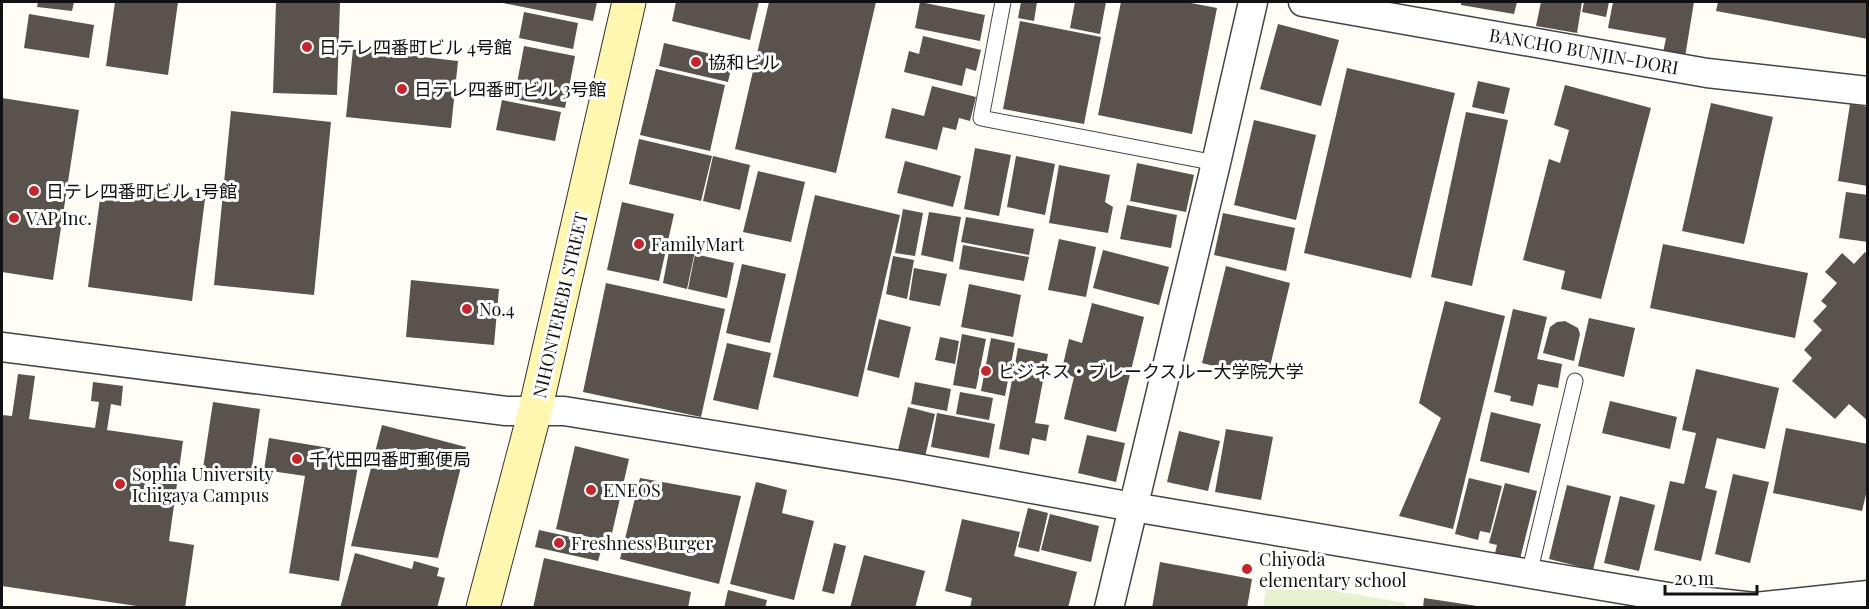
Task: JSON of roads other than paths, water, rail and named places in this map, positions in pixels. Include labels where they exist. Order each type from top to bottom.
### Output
[{"type":"street","name":"NIHONTEREBI STREET","points":[[483,608],[536,411],[629,2]]},
{"type":"street","points":[[1109,608],[1253,2]]},
{"type":"street","name":"BANCHO BUNJIN-DORI","points":[[1303,2],[1707,73],[1868,91]]},
{"type":"street","points":[[2,347],[506,411],[564,411],[905,466],[1133,507],[1680,599],[1755,607],[1867,592]]},
{"type":"lane","points":[[1003,2],[981,118],[1216,163]]},
{"type":"lane","points":[[1530,574],[1575,381]]},
{"type":"place","name":"日テレ四番町ビル 4号館","points":[[307,47]]},
{"type":"place","name":"協和ビル","points":[[696,62]]},
{"type":"place","name":"日テレ四番町ビル 3号館","points":[[402,89]]},
{"type":"place","name":"日テレ四番町ビル 1号館","points":[[34,191]]},
{"type":"place","name":"VAP Inc.","points":[[14,218]]},
{"type":"place","name":"FamilyMart","points":[[639,244]]},
{"type":"place","name":"No.4","points":[[467,309]]},
{"type":"place","name":"ビジネス・ブレークスルー大学院大学","points":[[986,371]]},
{"type":"place","name":"千代田四番町郵便局","points":[[297,459]]},
{"type":"place","name":"Sophia University Ichigaya Campus","points":[[120,484]]},
{"type":"place","name":"ENEOS","points":[[591,490]]},
{"type":"place","name":"Freshness Burger","points":[[559,543]]},
{"type":"place","name":"Chiyoda elementary school","points":[[1247,569]]}]
